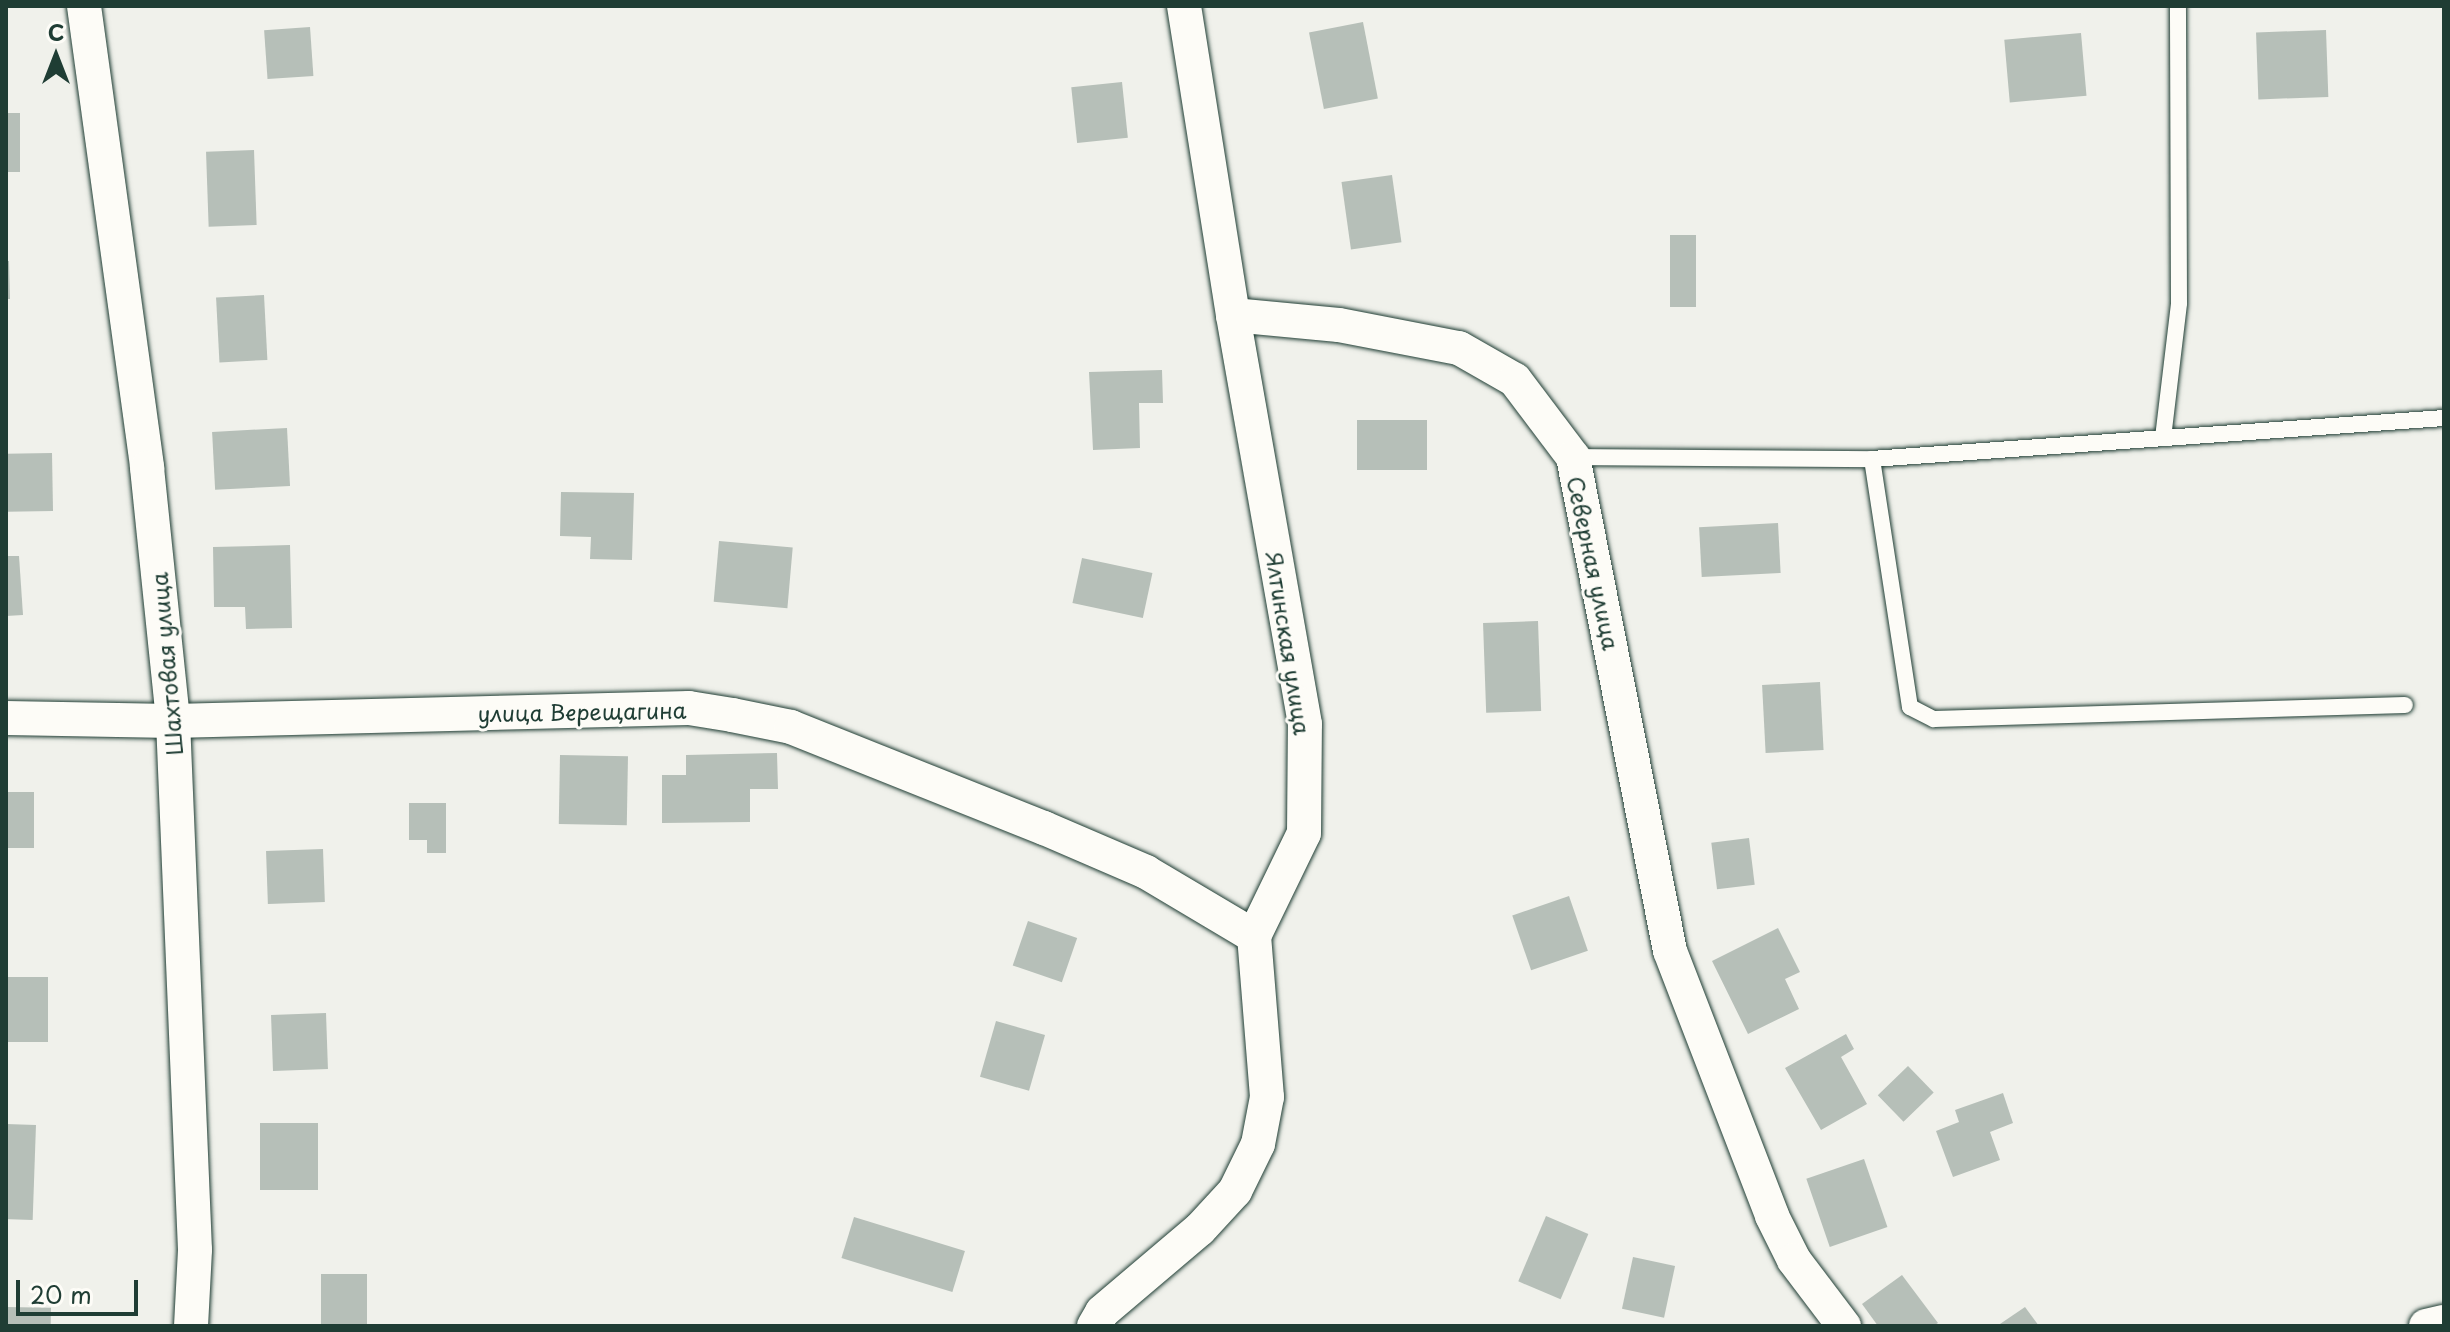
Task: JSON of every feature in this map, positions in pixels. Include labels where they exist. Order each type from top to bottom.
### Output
[{"type":"street","name":"Шахтовая улица","points":[[84,6],[147,468],[173,721],[195,1250],[191,1326]]},
{"type":"street","points":[[1184,6],[1233,315]]},
{"type":"street","name":"Северная улица","points":[[1233,315],[1339,325],[1459,348],[1515,380],[1573,457],[1670,951],[1772,1216],[1794,1260],[1844,1326]]},
{"type":"street","name":"Ялтинская улица","points":[[1233,315],[1305,724],[1304,833],[1254,936]]},
{"type":"street","name":"улица Верещагина","points":[[6,718],[173,721],[689,708],[732,715],[791,727],[1044,828],[1146,872],[1254,936]]},
{"type":"street","points":[[1094,1326],[1102,1312],[1200,1229],[1235,1191],[1258,1144],[1267,1097],[1254,936]]},
{"type":"street","points":[[2426,1326],[2444,1322]]},
{"type":"lane","points":[[2163,438],[2179,303],[2178,6]]},
{"type":"lane","points":[[1573,457],[1872,459],[2444,418]]},
{"type":"lane","points":[[1872,459],[1910,707],[1934,719],[2405,705]]},
{"type":"building","points":[[1363,22],[1378,99],[1324,109],[1309,32]]},
{"type":"building","points":[[310,27],[313,76],[268,79],[264,30]]},
{"type":"building","points":[[2326,30],[2328,97],[2258,99],[2256,32]]},
{"type":"building","points":[[2081,33],[2086,96],[2010,102],[2004,40]]},
{"type":"building","points":[[1122,82],[1128,138],[1077,143],[1071,87]]},
{"type":"building","points":[[6,113],[20,113],[20,172],[6,172]]},
{"type":"building","points":[[254,150],[257,225],[209,227],[206,152]]},
{"type":"building","points":[[1392,175],[1401,242],[1351,249],[1341,182]]},
{"type":"building","points":[[1670,235],[1696,235],[1696,307],[1670,307]]},
{"type":"building","points":[[6,261],[9,261],[10,299],[6,299]]},
{"type":"building","points":[[264,295],[267,360],[219,362],[216,298]]},
{"type":"building","points":[[1162,370],[1163,403],[1139,403],[1140,448],[1093,450],[1089,372]]},
{"type":"building","points":[[1357,420],[1427,420],[1427,470],[1357,470]]},
{"type":"building","points":[[287,428],[290,486],[215,490],[212,432]]},
{"type":"building","points":[[52,453],[53,511],[7,512],[6,454]]},
{"type":"building","points":[[561,492],[634,493],[632,560],[590,559],[591,537],[560,536]]},
{"type":"building","points":[[1778,523],[1781,573],[1702,577],[1699,527]]},
{"type":"building","points":[[719,541],[793,547],[787,608],[714,602]]},
{"type":"building","points":[[290,545],[292,628],[246,629],[245,607],[214,607],[213,547]]},
{"type":"building","points":[[6,556],[19,556],[23,615],[6,616]]},
{"type":"building","points":[[1082,558],[1152,573],[1143,618],[1072,603]]},
{"type":"building","points":[[1538,621],[1541,711],[1486,713],[1483,623]]},
{"type":"building","points":[[1820,682],[1824,750],[1766,753],[1762,685]]},
{"type":"building","points":[[777,753],[778,789],[750,789],[750,822],[662,823],[662,775],[686,775],[686,755]]},
{"type":"building","points":[[560,755],[628,756],[627,825],[559,824]]},
{"type":"building","points":[[6,792],[34,792],[34,848],[6,848]]},
{"type":"building","points":[[409,803],[446,803],[446,853],[427,853],[427,840],[409,840]]},
{"type":"building","points":[[1749,838],[1755,885],[1717,889],[1711,843]]},
{"type":"building","points":[[323,849],[325,902],[268,904],[266,851]]},
{"type":"building","points":[[1569,896],[1588,951],[1531,970],[1512,916]]},
{"type":"building","points":[[1028,921],[1077,938],[1062,982],[1013,965]]},
{"type":"building","points":[[1778,928],[1800,972],[1785,979],[1799,1009],[1748,1034],[1712,961]]},
{"type":"building","points":[[6,977],[48,977],[48,1042],[6,1042]]},
{"type":"building","points":[[326,1013],[328,1069],[273,1071],[271,1015]]},
{"type":"building","points":[[996,1021],[1045,1035],[1029,1091],[980,1077]]},
{"type":"building","points":[[1846,1034],[1854,1049],[1841,1057],[1867,1104],[1821,1130],[1785,1068]]},
{"type":"building","points":[[1908,1066],[1934,1093],[1903,1122],[1878,1095]]},
{"type":"building","points":[[2003,1093],[2013,1123],[1990,1132],[2000,1160],[1953,1177],[1936,1131],[1959,1122],[1955,1110]]},
{"type":"building","points":[[260,1123],[318,1123],[318,1190],[260,1190]]},
{"type":"building","points":[[6,1124],[36,1125],[33,1220],[6,1219]]},
{"type":"building","points":[[1864,1159],[1887,1227],[1830,1247],[1806,1179]]},
{"type":"building","points":[[1546,1216],[1588,1234],[1561,1299],[1518,1281]]},
{"type":"building","points":[[854,1217],[965,1251],[952,1292],[841,1258]]},
{"type":"building","points":[[1633,1257],[1675,1266],[1664,1318],[1622,1309]]},
{"type":"building","points":[[321,1274],[367,1274],[367,1326],[321,1326]]},
{"type":"building","points":[[1902,1275],[1938,1323],[1933,1326],[1878,1326],[1862,1304]]},
{"type":"building","points":[[6,1307],[51,1308],[51,1326],[6,1326]]},
{"type":"building","points":[[2025,1307],[2039,1326],[1997,1326]]}]
